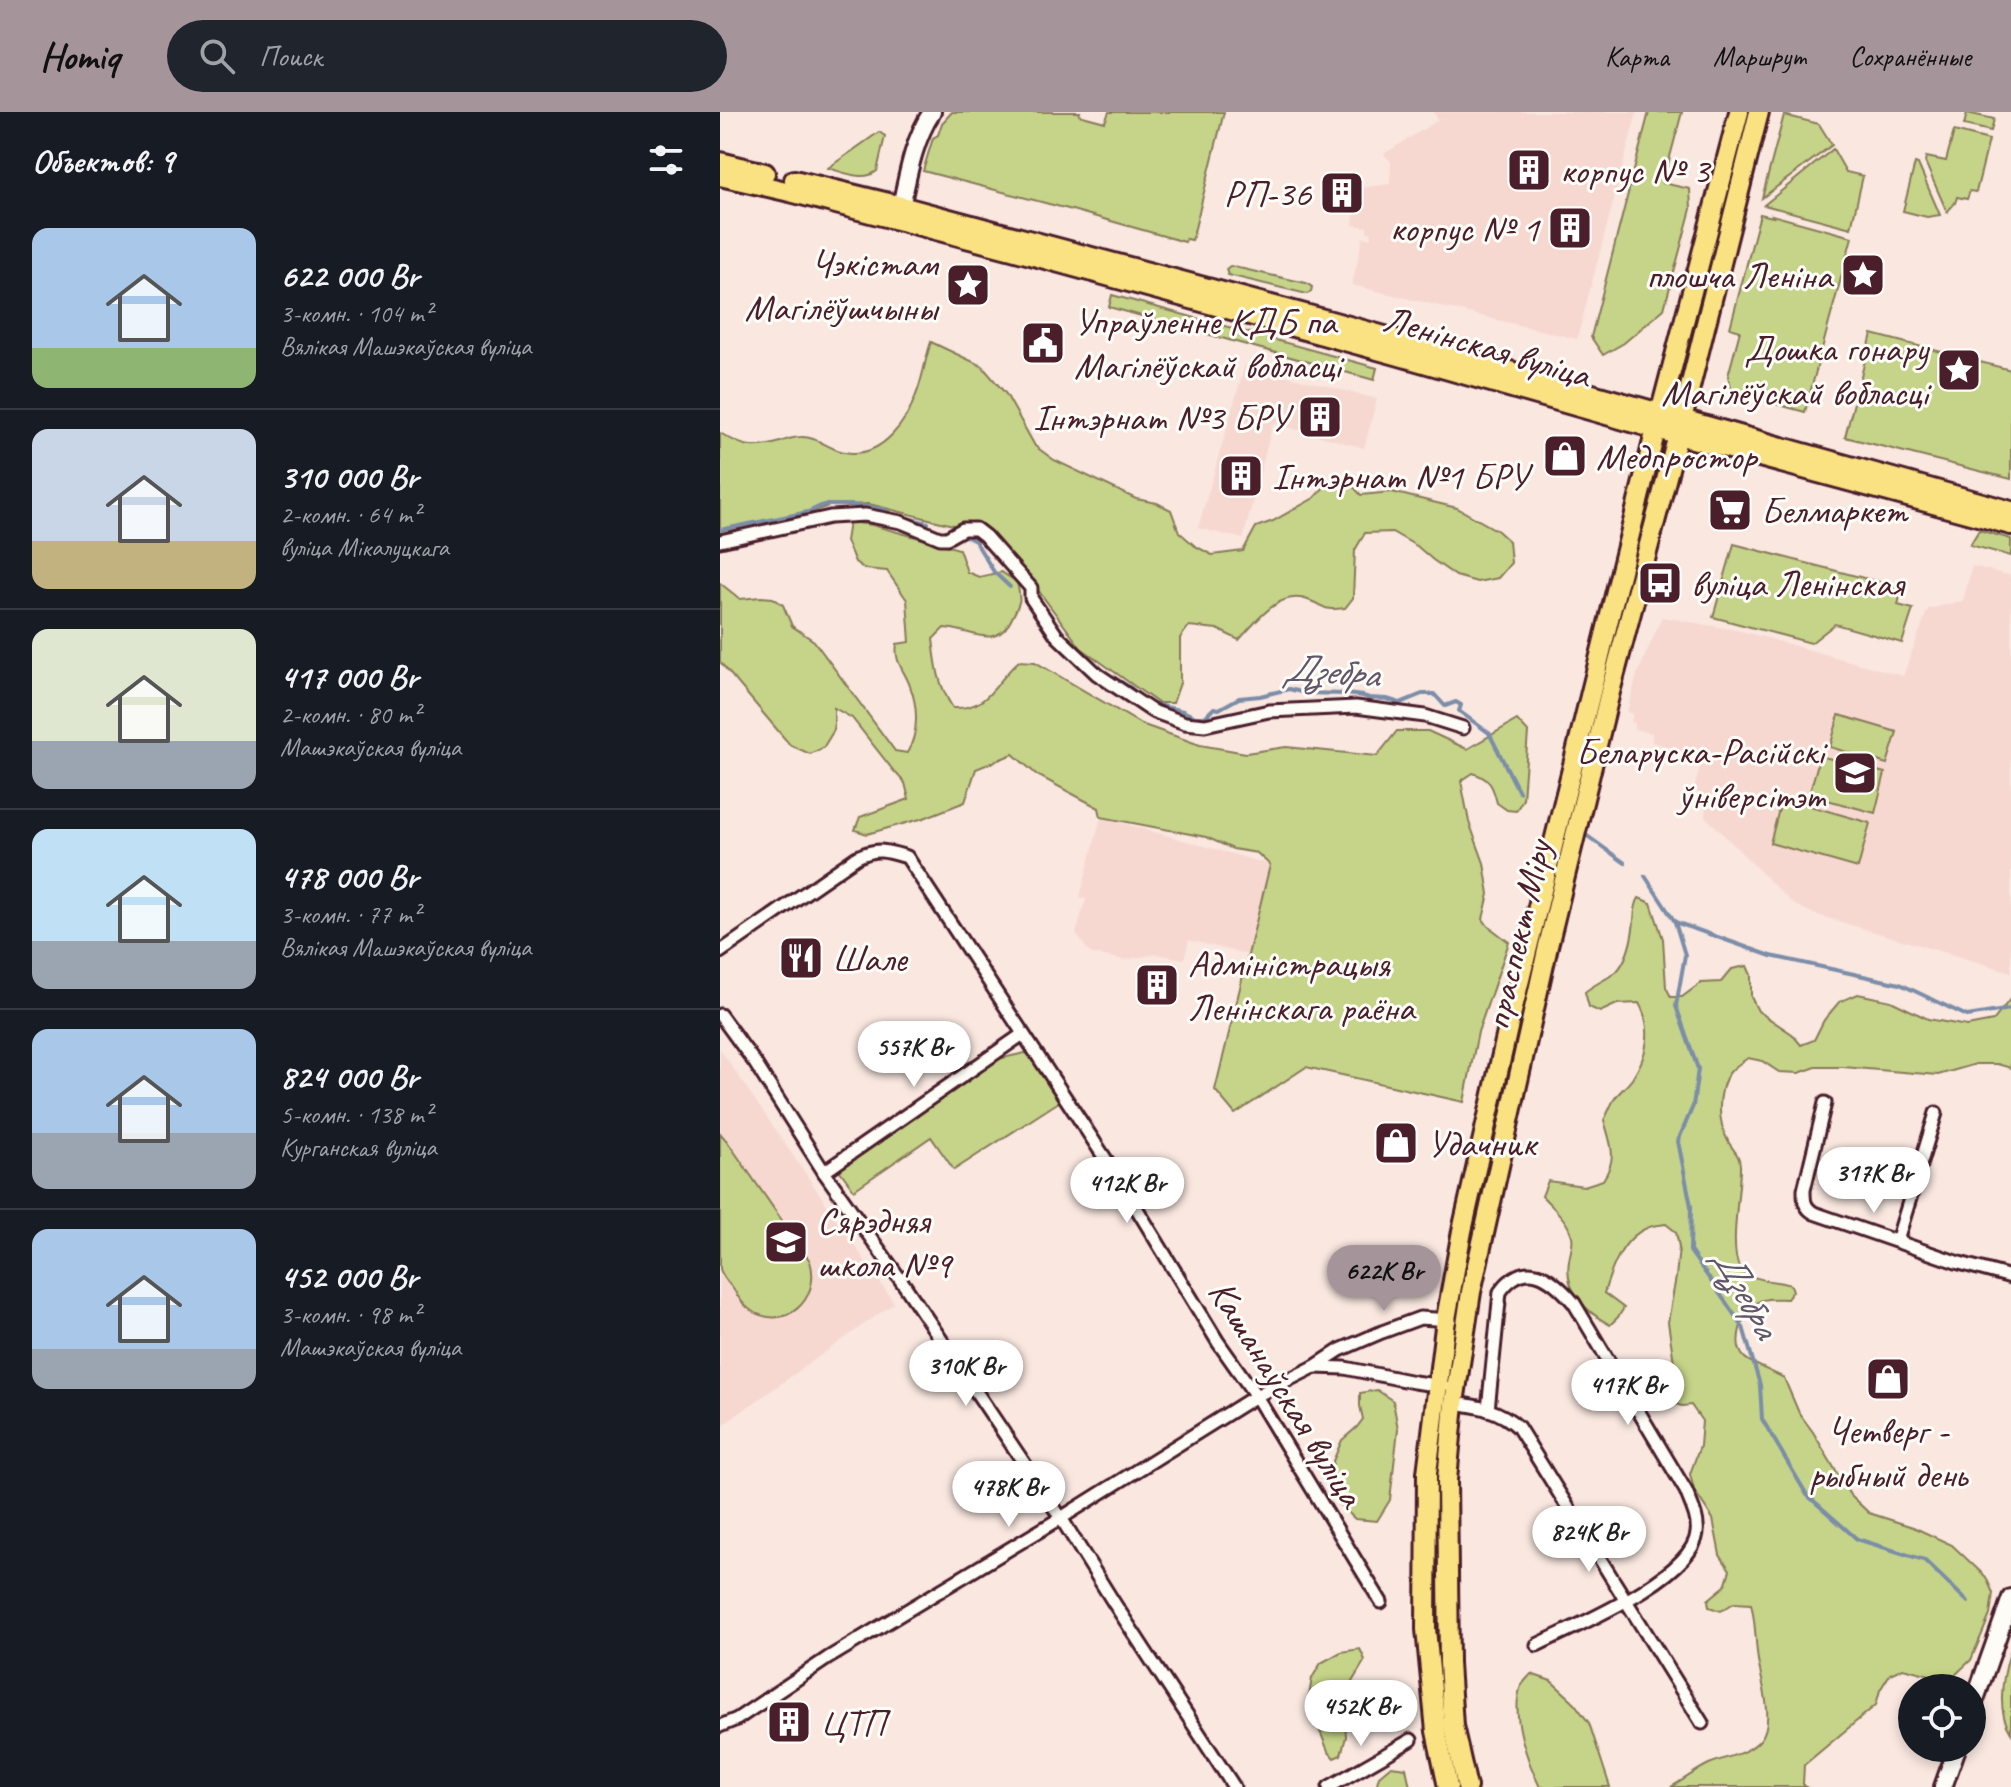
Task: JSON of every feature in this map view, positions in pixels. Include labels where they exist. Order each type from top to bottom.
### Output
[{"type":"main road","points":[[899,213],[917,142],[932,112]]},
{"type":"main road","name":"праспект Міру","points":[[1467,1787],[1453,1726],[1449,1663],[1447,1480],[1455,1395],[1471,1292],[1548,946],[1658,421],[1739,112]]},
{"type":"main road","name":"праспект Міру","points":[[1448,1787],[1436,1731],[1426,1629],[1427,1473],[1446,1319],[1465,1217],[1529,941],[1680,427],[1759,112]]},
{"type":"main road","points":[[720,162],[899,213]]},
{"type":"main road","points":[[720,176],[899,213]]},
{"type":"main road","name":"Ленінская вуліца","points":[[899,213],[1341,340],[2011,511]]},
{"type":"main road","name":"Ленінская вуліца","points":[[1680,427],[2011,525]]},
{"type":"main road","points":[[1984,1674],[2011,1598]]},
{"type":"main road","points":[[1943,1787],[1952,1762]]},
{"type":"street","points":[[720,541],[830,517],[865,515],[901,522],[940,538],[947,538],[963,529],[976,529],[1031,588],[1031,598],[1057,636],[1097,674],[1152,711],[1185,723],[1205,725],[1269,711],[1356,707],[1425,716],[1463,728]]},
{"type":"street","name":"Кашанаўская вуліца","points":[[720,952],[857,857],[870,851],[907,857],[1120,1181],[1381,1602]]},
{"type":"street","points":[[720,1015],[1061,1518],[1234,1787]]},
{"type":"street","points":[[824,1172],[1023,1034]]},
{"type":"street","points":[[1825,1103],[1804,1190],[1804,1204],[1808,1210],[1956,1262],[2011,1277]]},
{"type":"street","points":[[1897,1241],[1936,1113]]},
{"type":"street","points":[[1488,1410],[1500,1292],[1509,1279],[1535,1272],[1550,1279],[1574,1303],[1686,1491],[1696,1516],[1698,1532],[1694,1545],[1675,1569],[1626,1600],[1537,1645]]},
{"type":"street","points":[[720,1726],[737,1719],[828,1658],[1256,1396],[1314,1367],[1340,1350],[1420,1318],[1466,1323]]},
{"type":"street","points":[[1340,1350],[1345,1368]]},
{"type":"street","points":[[1314,1367],[1345,1368],[1437,1386],[1472,1405],[1506,1416],[1518,1427],[1702,1723]]},
{"type":"street","points":[[1329,1787],[1411,1740]]},
{"type":"shaded area","points":[[1434,112],[1637,112],[1577,339],[1352,285],[1363,237],[1370,239],[1372,233],[1367,231],[1367,227],[1353,225],[1360,188],[1390,184],[1391,162],[1384,154],[1438,120]]},
{"type":"shaded area","points":[[1245,365],[1377,399],[1364,448],[1273,423],[1243,539],[1198,528]]},
{"type":"shaded area","name":"Беларуска-Расійскі ўніверсітэт","points":[[1972,566],[2011,576],[2011,972],[1814,914],[1793,904],[1705,816],[1706,808],[1699,802],[1700,795],[1694,789],[1703,757],[1652,742],[1652,733],[1634,729],[1635,723],[1631,722],[1633,714],[1627,712],[1637,675],[1662,617],[1741,631],[1903,676],[1928,609],[1963,601]]},
{"type":"shaded area","points":[[1101,817],[1271,865],[1249,955],[1189,940],[1184,959],[1156,954],[1124,960],[1090,953],[1076,934],[1086,899],[1080,897]]},
{"type":"shaded area","name":"Сярэдняя школа №9","points":[[720,1049],[894,1303],[720,1427]]},
{"type":"green space","points":[[952,112],[1080,112],[1079,115],[1105,122],[1109,112],[1224,112],[1192,240],[1186,239],[1185,242],[923,171],[933,138]]},
{"type":"green space","points":[[1649,112],[1682,112],[1663,183],[1690,189],[1691,209],[1664,309],[1624,343],[1603,355],[1591,337]]},
{"type":"green space","points":[[1967,113],[1994,119],[1991,131],[1964,125]]},
{"type":"green space","points":[[1784,115],[1819,124],[1832,145],[1762,198]]},
{"type":"green space","points":[[1954,131],[1989,140],[1976,192],[1970,191],[1967,199],[1957,197],[1947,212],[1925,162],[1926,157],[1946,161]]},
{"type":"green space","points":[[879,132],[885,136],[877,171],[860,176],[828,168]]},
{"type":"green space","points":[[1833,149],[1846,172],[1863,176],[1851,228],[1764,205]]},
{"type":"green space","points":[[1915,163],[1940,215],[1927,217],[1903,211]]},
{"type":"green space","points":[[1760,214],[1852,237],[1805,412],[1732,392],[1728,376],[1740,331],[1730,328]]},
{"type":"green space","points":[[1230,266],[1306,283],[1312,287],[1311,292],[1307,294],[1228,275],[1226,269]]},
{"type":"green space","points":[[1112,295],[1377,368],[1374,380],[1109,307]]},
{"type":"green space","points":[[1872,334],[2011,370],[2011,479],[1845,437]]},
{"type":"green space","points":[[931,342],[982,366],[1006,394],[1035,446],[1054,460],[1136,499],[1157,503],[1171,510],[1179,532],[1212,555],[1243,551],[1256,527],[1273,521],[1340,480],[1349,482],[1361,495],[1392,492],[1457,508],[1498,531],[1509,541],[1511,563],[1498,578],[1477,582],[1456,576],[1392,532],[1365,533],[1355,550],[1353,598],[1345,608],[1328,609],[1308,600],[1288,599],[1269,609],[1239,640],[1217,629],[1189,626],[1180,638],[1180,683],[1173,703],[1158,703],[1081,648],[1026,574],[987,530],[953,525],[869,504],[829,506],[759,529],[720,537],[720,433],[741,444],[754,446],[807,437],[845,452],[864,452],[874,448],[900,425],[912,405]]},
{"type":"green space","points":[[849,522],[872,525],[959,549],[967,572],[979,577],[1001,572],[1017,582],[1019,604],[1006,628],[998,634],[982,636],[944,628],[933,639],[938,675],[953,708],[976,704],[984,699],[1019,661],[1035,662],[1141,724],[1200,745],[1246,753],[1286,747],[1377,756],[1397,731],[1428,731],[1467,749],[1517,720],[1528,732],[1523,799],[1516,811],[1507,810],[1497,803],[1490,784],[1479,775],[1473,773],[1461,781],[1469,822],[1484,863],[1489,894],[1483,919],[1509,942],[1478,1032],[1464,1102],[1306,1067],[1235,1114],[1215,1090],[1270,865],[1257,853],[1233,849],[1206,837],[1101,817],[1099,808],[1037,775],[1013,754],[976,769],[965,802],[924,818],[867,834],[855,830],[860,817],[909,799],[905,783],[852,718],[834,708],[834,730],[823,748],[810,754],[790,745],[720,662],[720,583],[740,599],[773,598],[783,605],[792,626],[814,641],[895,751],[907,753],[914,737],[916,711],[913,694],[896,651],[897,644],[910,642],[907,600],[887,571],[865,569],[855,562],[846,541]]},
{"type":"green space","points":[[1979,530],[2011,539],[2011,556],[1970,545]]},
{"type":"green space","points":[[1734,544],[1902,588],[1898,605],[1913,609],[1902,643],[1835,624],[1811,643],[1713,617]]},
{"type":"green space","points":[[1839,715],[1897,732],[1887,764],[1830,747]]},
{"type":"green space","points":[[1820,756],[1885,773],[1875,813],[1809,795]]},
{"type":"green space","points":[[1782,798],[1870,823],[1858,868],[1770,843]]},
{"type":"green space","points":[[1639,898],[1651,903],[1663,939],[1666,987],[1671,997],[1682,997],[1701,983],[1721,982],[1732,969],[1747,966],[1751,975],[1751,997],[1758,1011],[1792,1034],[1801,1045],[1814,1040],[1824,1020],[1839,1002],[1858,994],[1891,1001],[1928,1019],[1967,1026],[1993,1021],[2011,998],[2011,1068],[1976,1064],[1938,1075],[1816,1067],[1799,1073],[1779,1072],[1762,1061],[1748,1058],[1731,1071],[1722,1090],[1722,1124],[1740,1162],[1735,1248],[1740,1268],[1763,1280],[1791,1285],[1793,1291],[1787,1299],[1763,1300],[1751,1307],[1740,1329],[1741,1352],[1748,1360],[1784,1378],[1799,1413],[1850,1495],[1869,1513],[1913,1527],[1952,1545],[1986,1577],[1993,1593],[1990,1615],[1971,1660],[1956,1674],[1926,1674],[1903,1668],[1890,1674],[1880,1690],[1876,1705],[1804,1765],[1803,1784],[1806,1787],[1671,1787],[1704,1766],[1755,1745],[1765,1732],[1767,1723],[1751,1604],[1734,1603],[1721,1611],[1709,1607],[1708,1600],[1725,1586],[1730,1570],[1720,1555],[1713,1519],[1694,1490],[1690,1474],[1700,1446],[1702,1421],[1691,1405],[1672,1403],[1670,1395],[1677,1383],[1668,1322],[1679,1247],[1676,1232],[1666,1224],[1651,1226],[1638,1233],[1624,1247],[1604,1293],[1624,1308],[1610,1325],[1585,1307],[1573,1291],[1568,1272],[1572,1236],[1563,1219],[1542,1196],[1548,1181],[1584,1186],[1603,1180],[1608,1172],[1612,1151],[1604,1120],[1615,1098],[1632,1079],[1642,1061],[1647,1041],[1646,1022],[1639,1003],[1617,1004],[1600,1012],[1589,1007],[1585,992],[1617,971],[1623,962],[1630,946]]},
{"type":"green space","points":[[1025,1053],[1051,1085],[1059,1102],[954,1170],[931,1137],[854,1190],[837,1167],[994,1060]]},
{"type":"green space","points":[[720,1133],[810,1261],[810,1288],[797,1309],[787,1315],[762,1316],[749,1309],[721,1272]]},
{"type":"green space","points":[[1377,1390],[1393,1401],[1398,1429],[1390,1500],[1377,1521],[1355,1519],[1339,1504],[1331,1484],[1333,1461],[1342,1440],[1363,1419],[1360,1393]]},
{"type":"green space","points":[[1360,1649],[1365,1660],[1349,1687],[1344,1707],[1346,1737],[1341,1755],[1334,1758],[1328,1751],[1308,1702],[1312,1678],[1321,1663],[1341,1652]]},
{"type":"green space","points":[[2011,1649],[2011,1733],[2002,1702],[2003,1680]]},
{"type":"green space","points":[[1531,1674],[1551,1681],[1572,1700],[1589,1723],[1610,1787],[1540,1787],[1519,1726],[1521,1687]]},
{"type":"green space","points":[[1391,1766],[1406,1768],[1410,1787],[1376,1787],[1379,1776]]},
{"type":"waterway","name":"Дзебра","points":[[720,530],[808,512],[823,505],[883,509],[894,515],[928,523]]},
{"type":"waterway","name":"Дзебра","points":[[962,534],[975,541],[994,572],[1010,587]]},
{"type":"waterway","name":"Дзебра","points":[[1037,597],[1066,638]]},
{"type":"waterway","name":"Дзебра","points":[[1090,660],[1148,703],[1195,717],[1205,717],[1214,708],[1219,709],[1239,698],[1289,689],[1400,703],[1422,694],[1434,694],[1445,706],[1456,702],[1461,705],[1459,711],[1489,733],[1519,792]]},
{"type":"waterway","name":"Дзебра","points":[[1586,835],[1625,863]]},
{"type":"waterway","name":"Дзебра","points":[[1645,876],[1675,922],[1685,955],[1676,1006],[1698,1069],[1693,1106],[1678,1141],[1691,1206],[1690,1251],[1743,1327],[1760,1385],[1762,1419],[1807,1495],[1857,1539],[1924,1560],[1968,1602]]},
{"type":"waterway","points":[[1675,922],[1771,956],[1900,984],[1967,1016],[2011,1009]]},
{"type":"place","name":"корпус № 3","points":[[1529,170]]},
{"type":"place","name":"РП-36","points":[[1342,193]]},
{"type":"place","name":"корпус № 1","points":[[1570,228]]},
{"type":"place","name":"плошча Леніна","points":[[1863,275]]},
{"type":"place","name":"Чэкістам Магілёўшчыны","points":[[968,285]]},
{"type":"place","name":"Упраўленне КДБ па Магілёўскай вобласці","points":[[1043,343]]},
{"type":"place","name":"Дошка гонару Магілёўскай вобласці","points":[[1959,370]]},
{"type":"place","name":"Інтэрнат №3 БРУ","points":[[1320,417]]},
{"type":"place","name":"Медпростор","points":[[1565,456]]},
{"type":"place","name":"Інтэрнат №1 БРУ","points":[[1241,476]]},
{"type":"place","name":"Белмаркет","points":[[1730,510]]},
{"type":"place","name":"вуліца Ленінская","points":[[1660,583]]},
{"type":"place","name":"Беларуска-Расійскі ўніверсітэт","points":[[1855,773]]},
{"type":"place","name":"Шале","points":[[801,958]]},
{"type":"place","name":"Адміністрацыя Ленінскага раёна","points":[[1157,985]]},
{"type":"place","name":"Удачник","points":[[1396,1143]]},
{"type":"place","name":"Сярэдняя школа №9","points":[[786,1242]]},
{"type":"place","name":"Четверг - рыбный день","points":[[1888,1379]]},
{"type":"place","name":"ЦТП","points":[[789,1722]]}]
